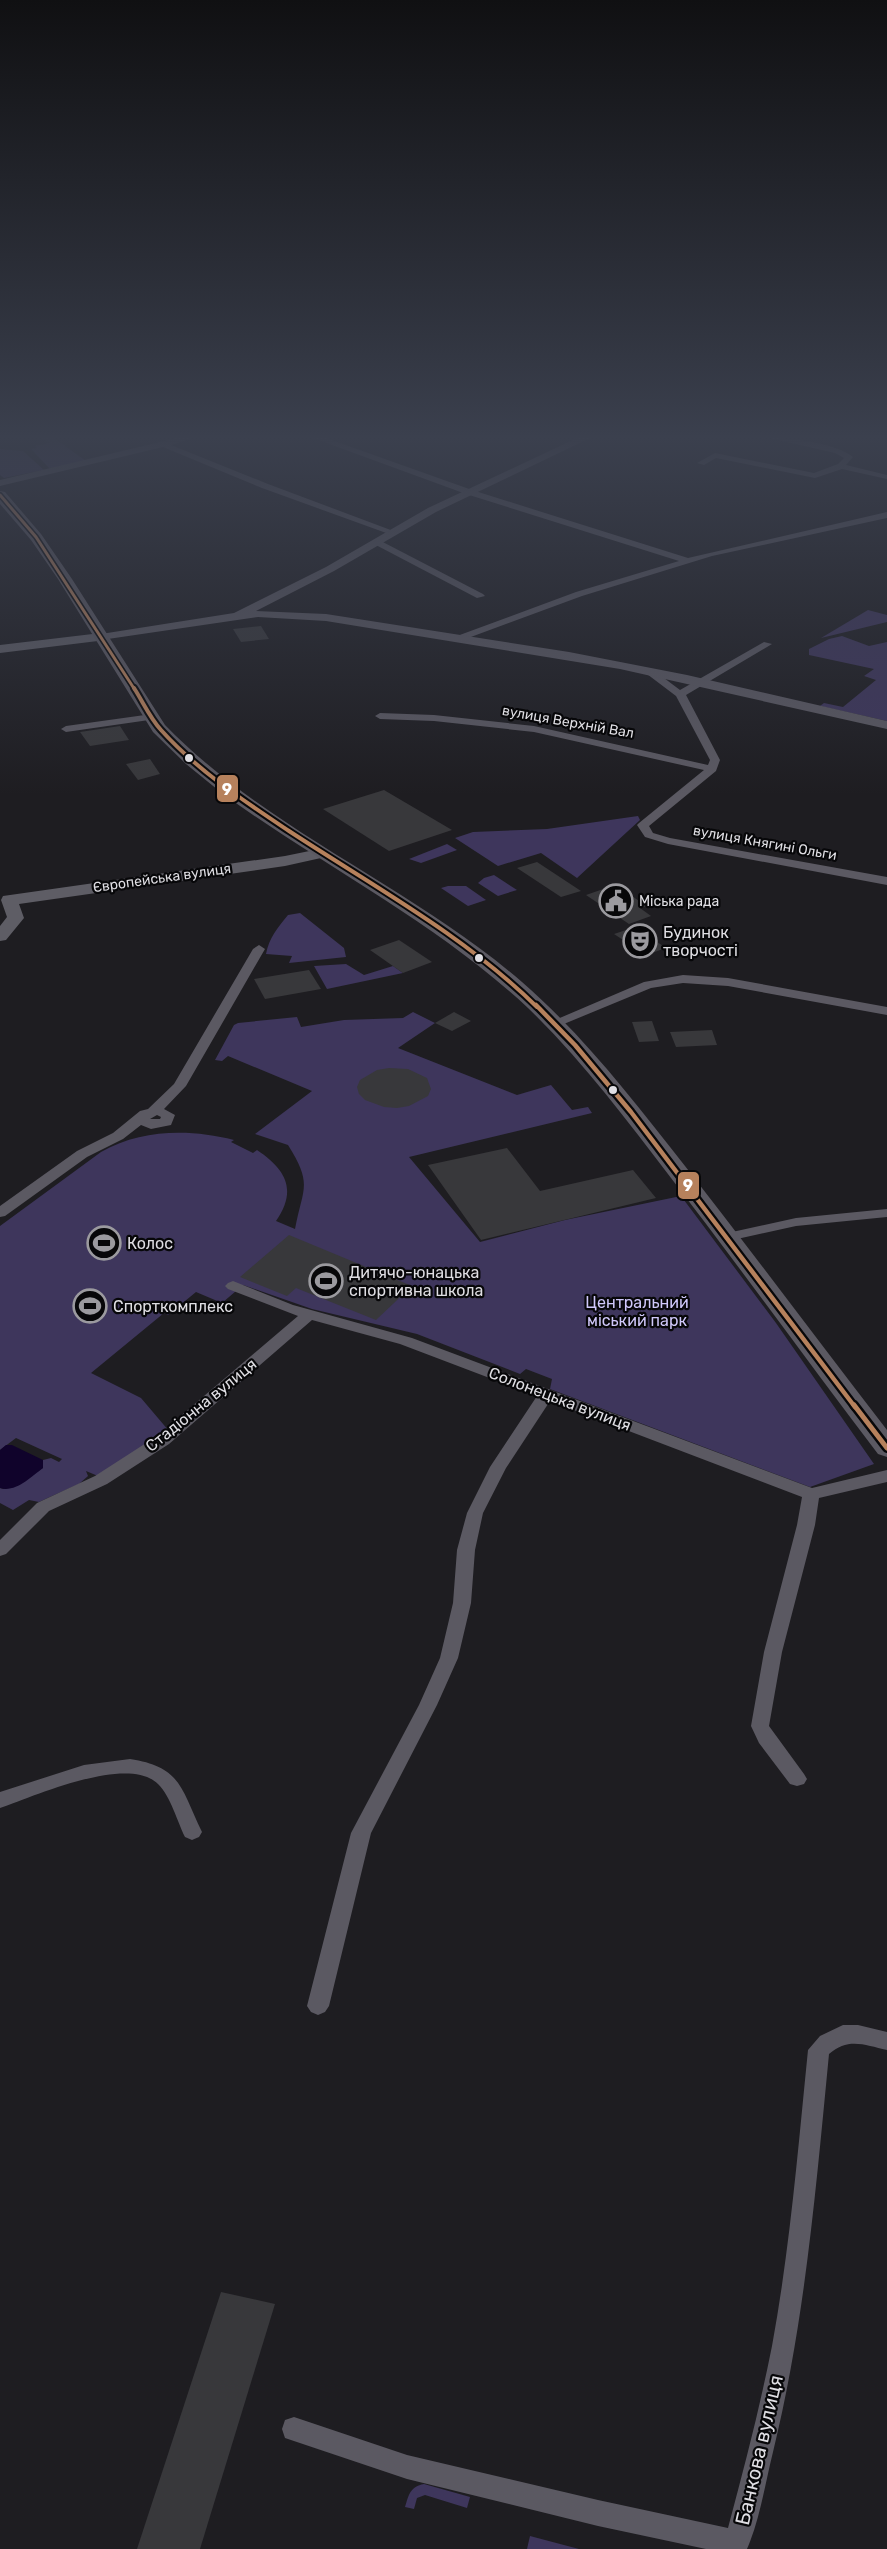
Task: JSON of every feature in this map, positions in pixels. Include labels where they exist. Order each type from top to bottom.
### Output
[{"type":"highway","points":[[51,557],[152,717],[182,754],[209,776],[466,950],[512,984],[554,1023],[602,1077],[728,1237],[808,1347],[887,1448]]},
{"type":"main road","points":[[0,649],[101,637]]},
{"type":"main road","name":"Європейська вулиця","points":[[4,900],[276,862],[324,853]]},
{"type":"main road","points":[[0,936],[16,918],[4,900]]},
{"type":"street","points":[[237,616],[351,557]]},
{"type":"street","points":[[406,557],[480,596]]},
{"type":"street","points":[[676,557],[689,561]]},
{"type":"street","points":[[460,638],[579,594],[705,557]]},
{"type":"street","points":[[101,637],[237,616],[276,614],[460,638],[648,671],[887,725]]},
{"type":"street","points":[[680,694],[767,644]]},
{"type":"street","points":[[648,671],[680,694],[715,760],[712,768]]},
{"type":"street","name":"вулиця Верхній Вал","points":[[380,716],[434,718],[534,729],[712,768]]},
{"type":"street","points":[[66,729],[152,717]]},
{"type":"street","name":"вулиця Княгині Ольги","points":[[712,768],[643,825],[649,835],[668,841],[887,881]]},
{"type":"street","points":[[0,1213],[82,1154],[157,1113],[179,1086],[259,949]]},
{"type":"street","points":[[554,1023],[648,985],[682,979],[728,982],[887,1011]]},
{"type":"street","points":[[728,1237],[796,1222],[887,1213]]},
{"type":"street","name":"Солонецька вулиця","points":[[233,1286],[309,1314],[406,1341],[811,1494]]},
{"type":"street","name":"Стадіонна вулиця","points":[[0,1550],[43,1507],[101,1480],[163,1440],[309,1314]]},
{"type":"street","points":[[318,2006],[335,1931],[362,1833],[428,1705],[449,1658],[462,1603],[466,1550],[475,1513],[498,1467],[547,1394]]},
{"type":"street","points":[[797,1779],[766,1738],[760,1726],[773,1652],[806,1525],[811,1494],[887,1476]]},
{"type":"street","points":[[0,1800],[84,1772],[119,1766],[145,1768],[165,1778],[192,1832]]},
{"type":"street","name":"Банкова вулиця","points":[[294,2429],[407,2467],[598,2513],[737,2543],[756,2472],[783,2346],[801,2224],[819,2050],[832,2037],[852,2033],[887,2041]]},
{"type":"green space","points":[[868,610],[887,615],[887,622],[821,638]]},
{"type":"green space","points":[[842,636],[869,646],[887,642],[887,721],[820,706],[824,703],[843,707],[876,680],[864,676],[874,669],[809,655],[809,649],[829,639]]},
{"type":"green space","points":[[638,816],[640,820],[577,878],[541,853],[498,866],[455,838],[473,832],[547,829]]},
{"type":"green space","points":[[447,844],[457,850],[421,863],[409,859]]},
{"type":"green space","points":[[494,875],[517,890],[498,896],[478,883]]},
{"type":"green space","points":[[466,886],[486,900],[468,906],[441,888]]},
{"type":"green space","points":[[300,913],[344,948],[346,957],[289,963],[292,956],[266,954],[277,928],[288,915]]},
{"type":"green space","points":[[346,964],[364,975],[393,966],[403,973],[327,989],[314,966]]},
{"type":"green space","name":"Центральний міський парк","points":[[413,1012],[435,1023],[398,1048],[517,1095],[551,1085],[572,1110],[588,1107],[592,1113],[409,1157],[480,1242],[565,1220],[681,1196],[776,1323],[874,1464],[810,1487],[550,1389],[552,1379],[526,1369],[520,1374],[417,1334],[312,1309],[243,1285],[222,1303],[196,1292],[168,1315],[164,1313],[91,1373],[141,1398],[169,1431],[98,1476],[86,1471],[88,1476],[79,1484],[39,1502],[29,1500],[13,1510],[0,1503],[0,1488],[4,1489],[43,1468],[43,1460],[51,1458],[59,1462],[62,1459],[16,1438],[0,1450],[0,1226],[101,1152],[117,1144],[149,1135],[183,1133],[234,1140],[231,1142],[253,1153],[257,1150],[276,1165],[286,1182],[287,1191],[286,1200],[276,1221],[295,1229],[304,1186],[301,1169],[288,1145],[255,1134],[312,1091],[228,1056],[222,1061],[215,1060],[234,1025],[297,1017],[301,1027],[344,1020],[403,1018]]},
{"type":"green space","points":[[424,2484],[470,2497],[467,2508],[425,2495],[417,2498],[414,2509],[405,2507],[411,2492]]},
{"type":"green space","points":[[530,2536],[579,2549],[527,2549]]},
{"type":"shaded area","points":[[6,1445],[12,1445],[43,1460],[43,1468],[23,1483],[6,1489],[0,1488],[0,1450]]},
{"type":"building","points":[[261,626],[269,639],[241,642],[233,629]]},
{"type":"building","points":[[120,726],[129,740],[90,746],[80,732]]},
{"type":"building","points":[[150,759],[160,774],[138,780],[126,764]]},
{"type":"building","points":[[384,790],[452,830],[389,851],[323,809]]},
{"type":"building","points":[[537,862],[581,891],[561,897],[517,868]]},
{"type":"building","name":"Міська рада","points":[[609,887],[620,895],[627,893],[647,906],[640,908],[651,916],[629,924],[586,895]]},
{"type":"building","name":"Будинок творчості","points":[[635,927],[666,948],[646,955],[614,934]]},
{"type":"building","points":[[399,940],[432,962],[403,973],[370,950]]},
{"type":"building","points":[[309,970],[321,989],[265,999],[254,979]]},
{"type":"building","points":[[454,1012],[471,1021],[452,1031],[435,1023]]},
{"type":"building","points":[[652,1021],[659,1041],[639,1042],[632,1022]]},
{"type":"building","points":[[712,1030],[717,1045],[676,1047],[670,1032]]},
{"type":"building","points":[[408,1069],[427,1078],[431,1089],[428,1096],[409,1106],[397,1108],[384,1107],[365,1100],[359,1094],[357,1087],[360,1080],[377,1070]]},
{"type":"building","points":[[507,1148],[540,1191],[633,1170],[656,1198],[481,1240],[428,1165]]},
{"type":"building","name":"Дитячо-юнацька спортивна школа","points":[[289,1235],[412,1286],[376,1320],[296,1288],[287,1296],[240,1277]]},
{"type":"building","points":[[221,2292],[275,2304],[200,2549],[137,2549]]},
{"type":"transit line","name":"9","points":[[50,557],[159,728],[192,761],[248,803],[463,946],[534,1003],[575,1045],[613,1089],[723,1230],[887,1448]]},
{"type":"place","name":"Міська рада","points":[[616,901]]},
{"type":"place","name":"Будинок творчості","points":[[640,941]]},
{"type":"place","name":"Колос","points":[[104,1243]]},
{"type":"place","name":"Дитячо-юнацька спортивна школа","points":[[326,1281]]},
{"type":"place","name":"Спорткомплекс","points":[[90,1306]]}]
